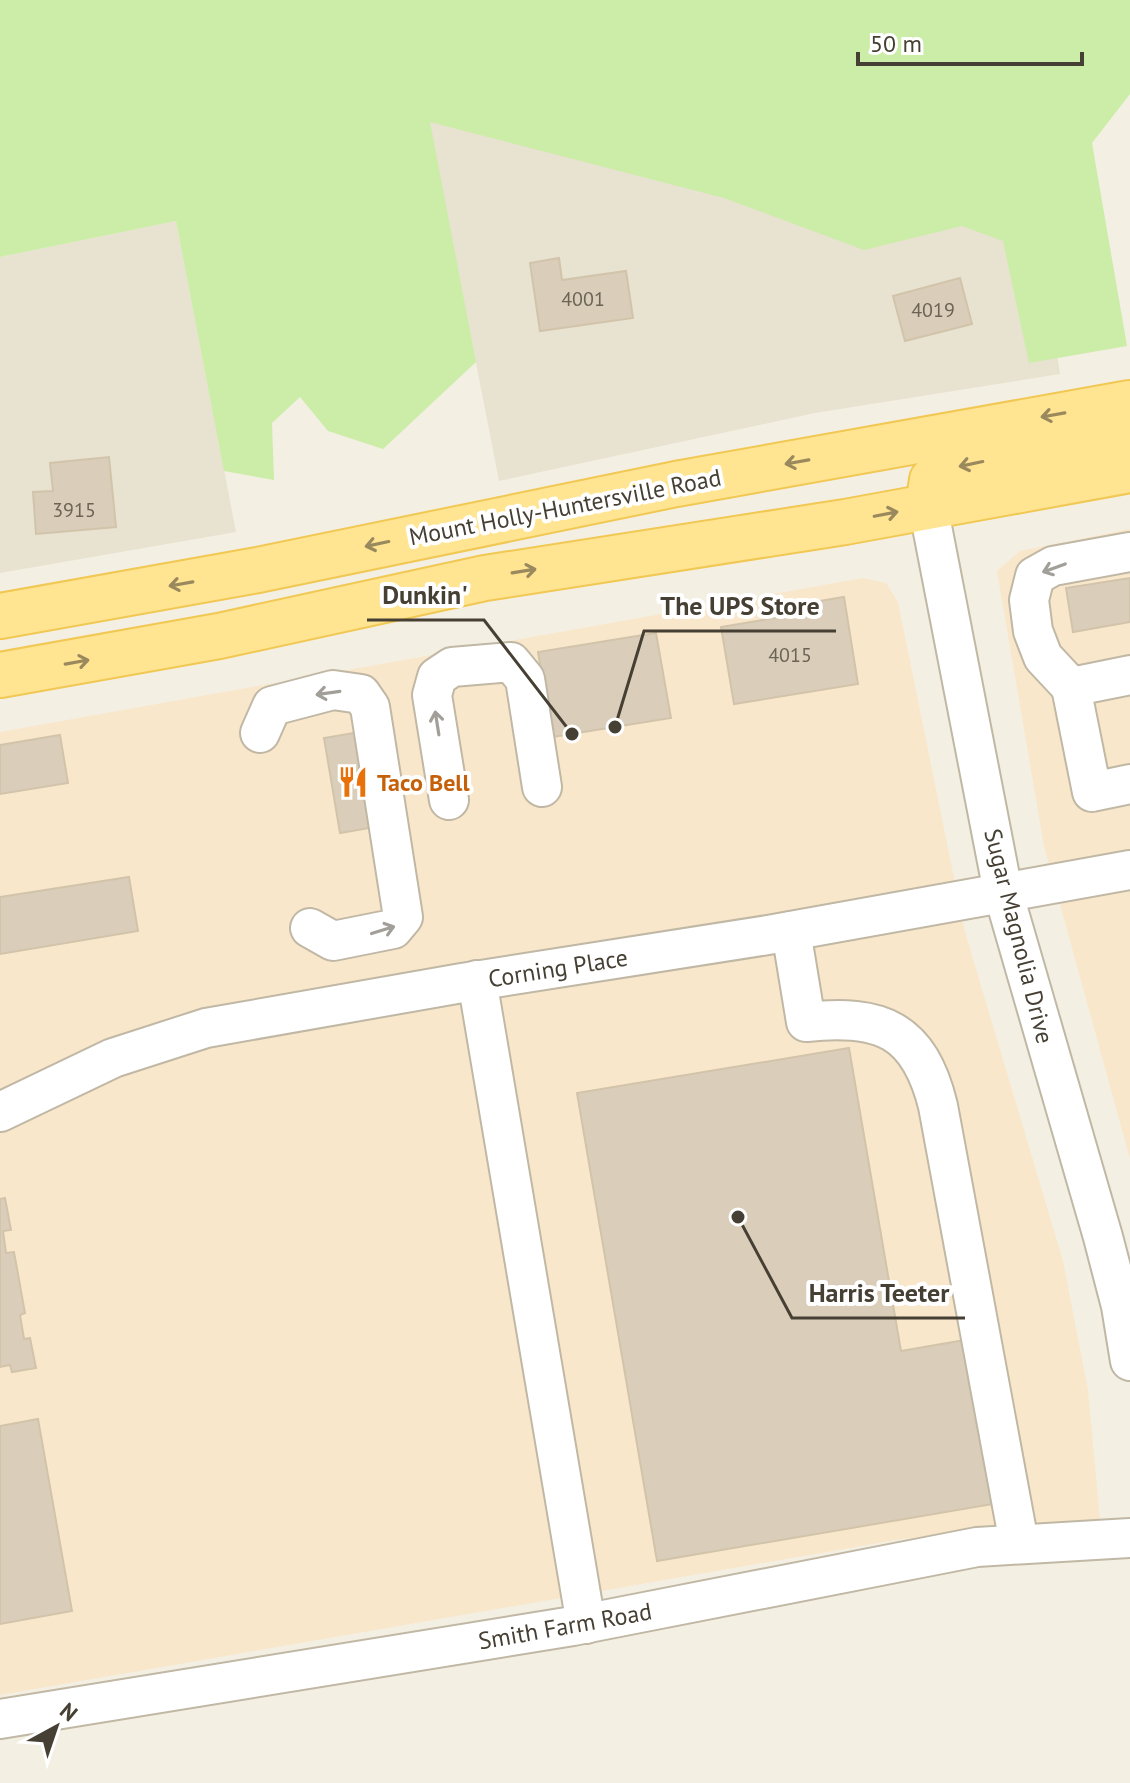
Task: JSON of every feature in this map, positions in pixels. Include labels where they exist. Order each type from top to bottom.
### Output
[{"type":"main road","name":"Mount Holly-Huntersville Road","points":[[0,616],[258,570],[676,484],[1130,403]]},
{"type":"main road","points":[[928,506],[932,480],[953,468],[1130,435]]},
{"type":"main road","points":[[0,675],[219,636],[485,578],[845,522],[1130,470]]},
{"type":"street","name":"Sugar Magnolia Drive","points":[[928,506],[1003,892],[1103,1237],[1121,1306],[1130,1361]]},
{"type":"street","points":[[1130,552],[1053,566],[1035,576],[1029,600],[1033,631],[1043,657],[1071,687],[1092,792],[1130,784]]},
{"type":"street","points":[[449,800],[432,695],[437,677],[452,667],[511,662],[525,679],[542,787]]},
{"type":"street","points":[[1071,687],[1130,675]]},
{"type":"street","points":[[260,733],[272,706],[333,690],[361,694],[370,707],[403,917],[393,929],[333,941],[310,928]]},
{"type":"street","name":"Corning Place","points":[[0,1112],[113,1058],[206,1028],[477,980],[791,931],[1130,870]]},
{"type":"street","points":[[791,931],[806,1022],[844,1019],[881,1025],[914,1050],[927,1069],[938,1106],[1019,1543]]},
{"type":"street","points":[[477,980],[586,1624]]},
{"type":"street","name":"Smith Farm Road","points":[[0,1719],[586,1624],[977,1547],[1130,1538]]},
{"type":"shaded area","points":[[1017,98],[1060,374],[815,413],[499,481],[429,122]]},
{"type":"shaded area","points":[[176,221],[236,532],[0,573],[0,257]]},
{"type":"shaded area","points":[[1130,529],[1130,1159],[1044,846],[997,571],[1020,551]]},
{"type":"shaded area","points":[[863,578],[886,583],[898,602],[965,932],[1063,1261],[1088,1390],[1100,1520],[902,1539],[0,1695],[0,732]]},
{"type":"green space","points":[[0,0],[1130,0],[1130,94],[1092,143],[1127,346],[1029,363],[1003,241],[962,226],[864,250],[724,198],[430,122],[476,362],[383,449],[328,431],[300,397],[272,423],[274,480],[224,471],[176,221],[0,257]]},
{"type":"building","points":[[559,258],[562,280],[626,271],[633,318],[540,331],[530,263]]},
{"type":"building","points":[[960,278],[972,324],[905,341],[893,296]]},
{"type":"building","points":[[109,457],[116,527],[36,534],[33,492],[53,491],[50,463]]},
{"type":"building","points":[[1130,578],[1130,622],[1073,632],[1066,588]]},
{"type":"building","points":[[844,597],[858,684],[734,704],[721,627],[786,616],[784,607]]},
{"type":"building","points":[[656,633],[671,718],[552,737],[538,652]]},
{"type":"building","name":"Taco Bell","points":[[366,731],[381,826],[340,833],[324,738]]},
{"type":"building","points":[[60,735],[68,783],[0,794],[0,745]]},
{"type":"building","points":[[129,877],[138,931],[0,954],[0,897]]},
{"type":"building","points":[[849,1048],[901,1351],[965,1340],[993,1504],[657,1561],[577,1093]]},
{"type":"building","points":[[5,1198],[11,1230],[3,1231],[6,1253],[14,1252],[25,1313],[20,1315],[24,1339],[30,1338],[36,1368],[12,1372],[10,1365],[0,1367],[0,1199]]},
{"type":"building","points":[[38,1419],[72,1611],[0,1624],[0,1426]]},
{"type":"place","name":"The UPS Store","points":[[615,727]]},
{"type":"place","name":"Dunkin'","points":[[572,734]]},
{"type":"place","name":"Taco Bell","points":[[353,782]]},
{"type":"place","name":"Harris Teeter","points":[[738,1217]]}]
